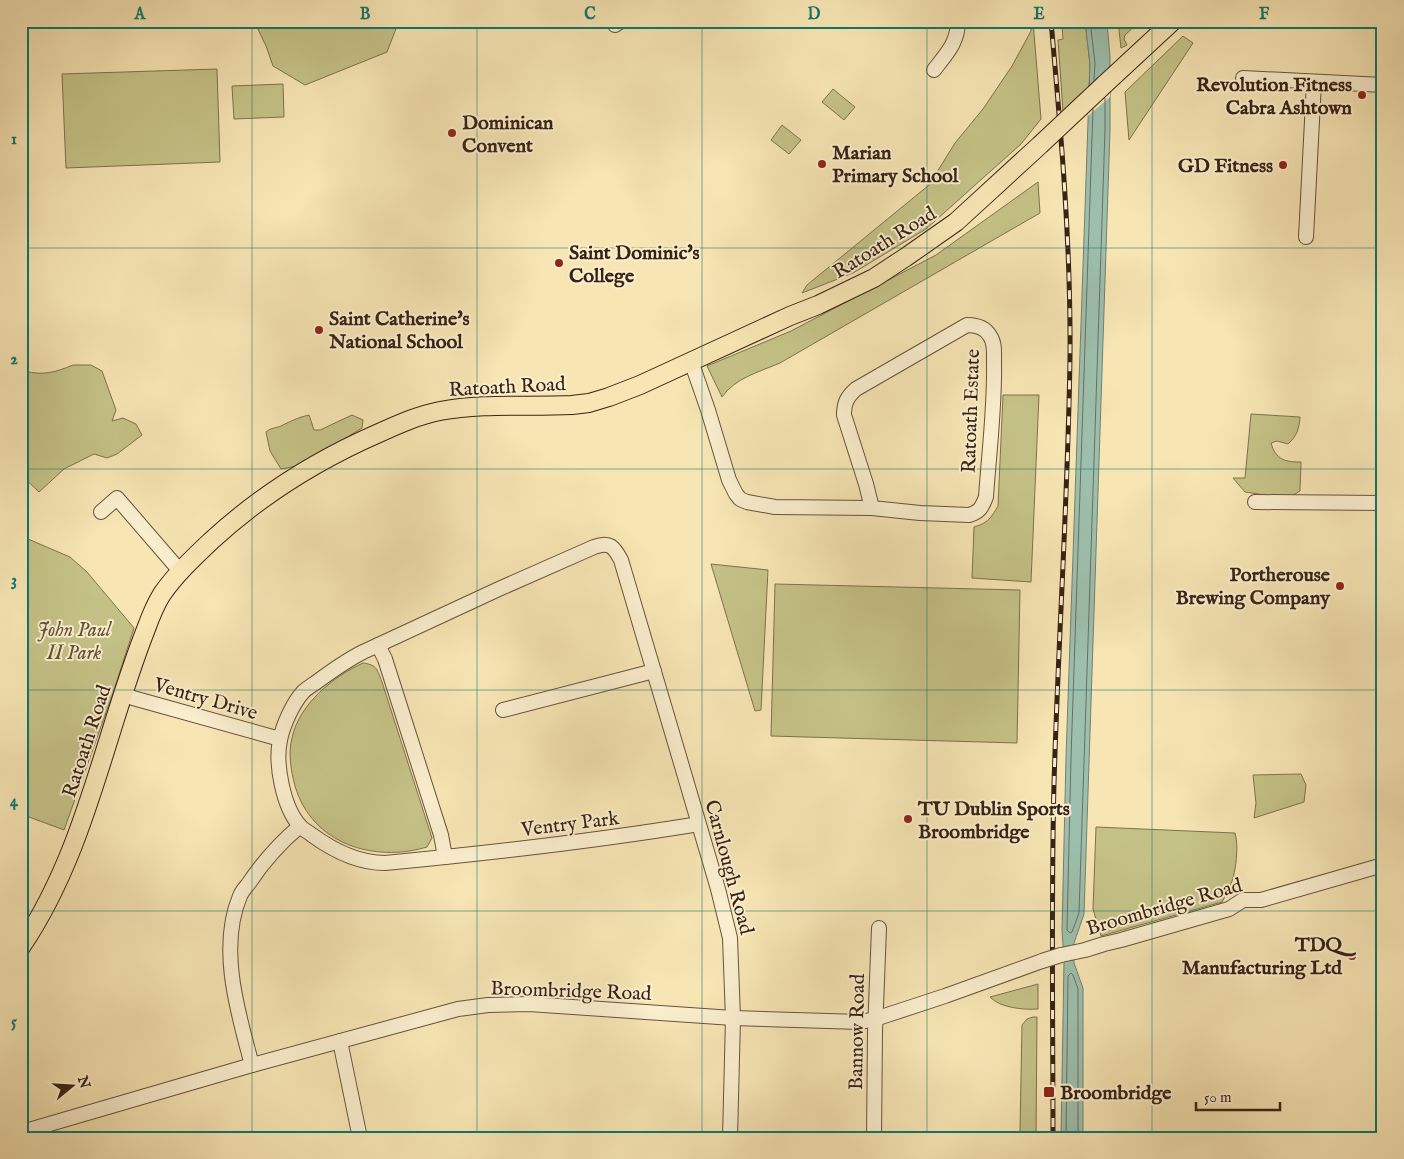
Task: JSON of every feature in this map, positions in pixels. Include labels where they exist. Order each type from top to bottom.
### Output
[{"type":"main road","name":"Ratoath Road","points":[[21,947],[48,904],[62,872],[81,824],[122,694],[146,628],[157,604],[180,571],[223,530],[274,490],[302,471],[333,455],[423,415],[452,409],[494,406],[572,405],[609,398],[874,278],[956,222],[1173,21]]},
{"type":"street","points":[[934,70],[954,44],[958,32],[958,21]]},
{"type":"street","points":[[1242,78],[1383,85]]},
{"type":"street","points":[[1306,237],[1314,82]]},
{"type":"street","name":"Ratoath Estate","points":[[691,361],[729,480],[736,494],[746,502],[775,507],[872,508],[920,513],[969,515],[982,509],[986,497],[994,380],[993,343],[985,329],[975,325],[967,325],[856,389],[848,397],[844,405],[844,415],[872,508]]},
{"type":"street","points":[[101,512],[117,498],[180,571]]},
{"type":"street","points":[[1255,502],[1383,502]]},
{"type":"street","name":"Ventry Park","points":[[609,545],[594,547],[378,645],[342,664],[304,692],[288,716],[280,739],[278,758],[281,787],[290,810],[300,826],[327,846],[354,858],[372,863],[445,857],[629,836],[699,824]]},
{"type":"street","name":"Carnlough Road","points":[[609,545],[615,549],[621,560],[699,824],[730,938],[733,1018],[730,1138]]},
{"type":"street","points":[[378,645],[385,659],[441,835],[445,857]]},
{"type":"street","points":[[503,710],[654,671]]},
{"type":"street","name":"Ventry Drive","points":[[122,694],[280,739]]},
{"type":"street","points":[[252,1065],[242,1028],[229,956],[234,916],[241,895],[254,876],[285,838],[300,826]]},
{"type":"street","name":"Broombridge Road","points":[[22,1133],[252,1065],[415,1020],[458,1009],[488,1005],[529,1004],[733,1018],[861,1022],[963,990],[1061,955],[1086,950],[1229,909],[1243,900],[1261,900],[1383,865]]},
{"type":"street","name":"Bannow Road","points":[[874,1138],[875,1019],[879,928]]},
{"type":"street","points":[[340,1042],[360,1138]]},
{"type":"green space","points":[[254,21],[399,21],[387,52],[305,85],[273,66]]},
{"type":"green space","points":[[1032,21],[1041,119],[1021,144],[926,229],[853,273],[802,293],[807,285],[929,185],[955,143],[983,109],[1012,66],[1031,31]]},
{"type":"green space","points":[[1056,21],[1085,21],[1090,64],[1089,88],[1063,111],[1058,40],[1063,39],[1062,27],[1057,27]]},
{"type":"green space","points":[[1118,21],[1140,21],[1125,35],[1124,39],[1127,45],[1121,48]]},
{"type":"green space","points":[[1183,36],[1193,43],[1129,140],[1125,92]]},
{"type":"green space","points":[[217,69],[220,162],[66,168],[62,74]]},
{"type":"green space","points":[[283,84],[284,117],[234,119],[232,86]]},
{"type":"green space","points":[[833,89],[855,107],[844,120],[822,102]]},
{"type":"green space","points":[[782,125],[801,140],[789,154],[771,140]]},
{"type":"green space","points":[[1038,182],[1040,213],[780,363],[741,380],[727,390],[722,397],[707,366],[791,331],[936,255]]},
{"type":"green space","points":[[73,365],[91,365],[102,371],[116,410],[112,421],[123,418],[136,424],[142,435],[117,454],[107,458],[94,454],[64,469],[39,492],[21,475],[21,374],[25,371],[38,373],[61,370]]},
{"type":"green space","points":[[1003,395],[1039,395],[1031,582],[972,578],[974,527],[989,520],[998,506]]},
{"type":"green space","points":[[1251,414],[1300,417],[1297,432],[1288,444],[1277,441],[1271,443],[1273,449],[1282,459],[1301,462],[1300,491],[1290,497],[1245,492],[1233,478],[1245,478]]},
{"type":"green space","points":[[309,415],[314,430],[320,430],[352,415],[363,420],[362,428],[302,465],[281,469],[270,451],[266,432]]},
{"type":"green space","name":"John Paul II Park","points":[[21,536],[70,557],[87,572],[134,628],[64,830],[21,814]]},
{"type":"green space","points":[[711,564],[768,570],[761,710],[755,711]]},
{"type":"green space","points":[[775,584],[1020,590],[1017,743],[771,736]]},
{"type":"green space","points":[[363,663],[374,667],[378,671],[382,682],[432,838],[427,847],[407,851],[386,852],[366,850],[348,844],[330,835],[315,822],[303,806],[295,786],[290,750],[296,726],[302,714],[330,683]]},
{"type":"green space","points":[[1301,774],[1306,785],[1304,802],[1254,818],[1256,803],[1253,775]]},
{"type":"green space","points":[[1096,827],[1235,833],[1237,844],[1233,879],[1222,902],[1101,936],[1093,909]]},
{"type":"green space","points":[[1038,984],[1038,1009],[1019,1009],[1006,1006],[994,1001],[990,997]]},
{"type":"green space","points":[[1037,1017],[1036,1138],[1023,1138],[1020,1131],[1022,1025],[1027,1019]]},
{"type":"water","points":[[1085,21],[1107,21],[1110,57],[1110,130],[1084,914],[1073,946],[1074,963],[1083,988],[1083,1138],[1061,1138],[1064,961],[1062,930],[1066,757],[1090,64]]},
{"type":"pier","points":[[1110,81],[1110,97],[1088,116],[1088,101]]},
{"type":"railway","points":[[1051,21],[1062,147],[1070,315],[1067,464],[1054,784],[1052,917],[1053,1138]]},
{"type":"place","name":"Revolution Fitness Cabra Ashtown","points":[[1362,95]]},
{"type":"place","name":"Dominican Convent","points":[[452,133]]},
{"type":"place","name":"Marian Primary School","points":[[822,164]]},
{"type":"place","name":"GD Fitness","points":[[1283,165]]},
{"type":"place","name":"Saint Dominic's College","points":[[559,263]]},
{"type":"place","name":"Saint Catherine's National School","points":[[319,330]]},
{"type":"place","name":"Portherouse Brewing Company","points":[[1340,586]]},
{"type":"place","name":"TU Dublin Sports Broombridge","points":[[908,819]]},
{"type":"place","name":"TDQ Manufacturing Ltd","points":[[1352,956]]},
{"type":"place","name":"Broombridge","points":[[1049,1092]]}]
